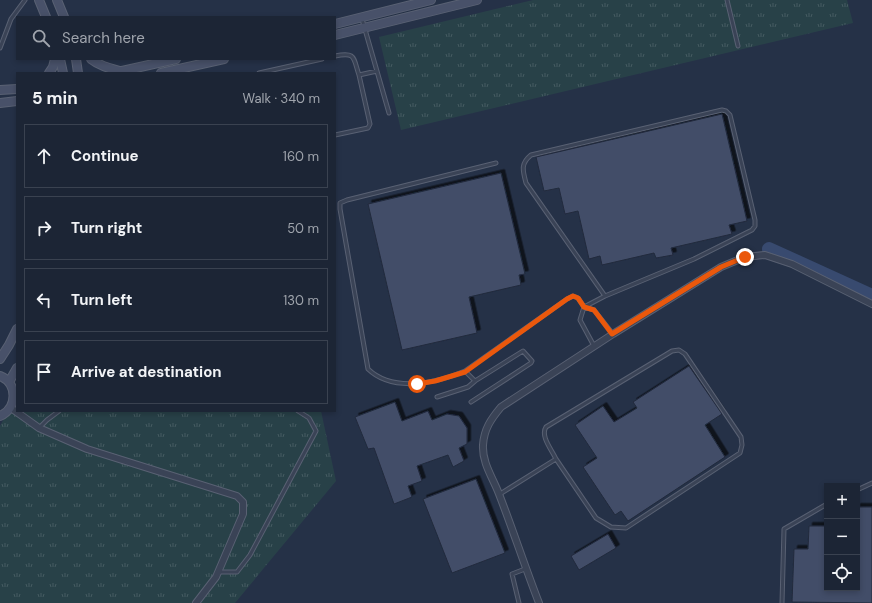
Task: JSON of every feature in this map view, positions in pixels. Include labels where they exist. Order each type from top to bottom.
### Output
[{"type":"main road","points":[[39,0],[46,16]]},
{"type":"main road","points":[[57,0],[64,16]]},
{"type":"main road","points":[[336,24],[362,19],[431,0]]},
{"type":"main road","points":[[336,35],[477,0]]},
{"type":"main road","points":[[50,72],[55,60]]},
{"type":"main road","points":[[60,60],[63,72]]},
{"type":"main road","points":[[76,60],[78,72]]},
{"type":"main road","points":[[92,60],[97,64],[117,72],[171,60]]},
{"type":"main road","points":[[166,72],[220,60]]},
{"type":"main road","points":[[0,90],[16,89]]},
{"type":"main road","points":[[0,103],[16,102]]},
{"type":"main road","points":[[0,359],[16,331]]},
{"type":"main road","points":[[9,382],[16,370]]},
{"type":"main road","points":[[0,376],[4,377],[9,382],[13,388],[14,395],[14,402],[11,408],[8,412],[0,416]]},
{"type":"street","points":[[539,603],[525,569],[499,494],[484,458],[483,446],[485,432],[491,419],[501,407],[612,334],[721,267],[745,257],[765,255],[792,264],[872,304]]},
{"type":"street","points":[[11,408],[16,412]]},
{"type":"street","points":[[17,412],[39,428],[87,449],[237,496],[243,502],[243,514],[216,577],[196,603]]},
{"type":"lane","points":[[0,48],[11,19],[25,0]]},
{"type":"lane","points":[[727,0],[738,46]]},
{"type":"lane","points":[[362,19],[389,112]]},
{"type":"lane","points":[[336,56],[347,54],[354,58],[370,124],[370,127],[368,128],[336,135]]},
{"type":"lane","points":[[263,72],[317,60]]},
{"type":"lane","points":[[280,68],[281,72]]},
{"type":"lane","points":[[359,75],[377,71]]},
{"type":"lane","points":[[594,346],[580,320],[584,307],[605,296],[694,259],[752,230],[755,226],[755,220],[730,115],[726,111],[722,110],[531,155],[524,160],[523,171],[526,184],[605,296]]},
{"type":"lane","points":[[496,163],[340,203],[368,369],[375,376],[384,379],[400,383],[417,384],[435,381],[465,372],[573,296],[578,298],[584,307],[594,310],[612,334]]},
{"type":"lane","points":[[679,350],[685,354],[741,437],[742,445],[740,453],[626,528],[611,527],[596,518],[556,459],[544,436],[544,430],[546,427],[672,351],[679,350]]},
{"type":"lane","points":[[436,397],[468,387],[521,352],[525,352],[532,359],[531,363],[471,402]]},
{"type":"lane","points":[[465,372],[475,381]]},
{"type":"lane","points":[[39,428],[58,412]]},
{"type":"lane","points":[[218,572],[237,572],[250,555],[316,431],[309,418],[300,412]]},
{"type":"lane","points":[[499,494],[556,459]]},
{"type":"lane","points":[[860,489],[872,483]]},
{"type":"lane","points":[[782,603],[784,529],[824,506]]},
{"type":"lane","points":[[519,603],[512,574],[525,569]]},
{"type":"green space","points":[[533,0],[847,0],[853,23],[401,130],[379,37]]},
{"type":"green space","points":[[16,397],[16,412],[321,412],[336,481],[235,603],[0,603],[0,426]]},
{"type":"building","points":[[722,114],[747,221],[729,225],[732,234],[671,248],[673,255],[656,258],[654,253],[602,265],[600,256],[589,259],[578,211],[565,214],[559,188],[544,191],[536,157]]},
{"type":"building","points":[[501,173],[525,274],[519,275],[521,285],[469,297],[477,333],[402,350],[368,204]]},
{"type":"building","points":[[689,366],[722,414],[705,425],[725,457],[628,521],[621,511],[615,515],[583,467],[597,458],[575,425],[603,406],[614,422],[637,408],[633,402]]},
{"type":"building","points":[[395,402],[402,421],[428,411],[432,420],[447,414],[459,416],[467,428],[467,444],[459,448],[464,461],[453,467],[448,455],[417,466],[422,481],[408,486],[412,497],[394,504],[374,448],[368,449],[355,417]]},
{"type":"building","points":[[476,479],[505,553],[452,573],[423,499]]},
{"type":"building","points":[[860,507],[872,507],[872,603],[792,602],[794,549],[808,549],[809,526],[824,526],[824,591],[860,591]]},
{"type":"building","points":[[608,534],[616,548],[579,570],[571,556]]},
{"type":"waterway","points":[[769,249],[872,296]]},
{"type":"route","points":[[417,384],[435,381],[465,372],[573,296],[578,298],[584,307],[594,310],[612,334],[721,267],[745,257]]}]
